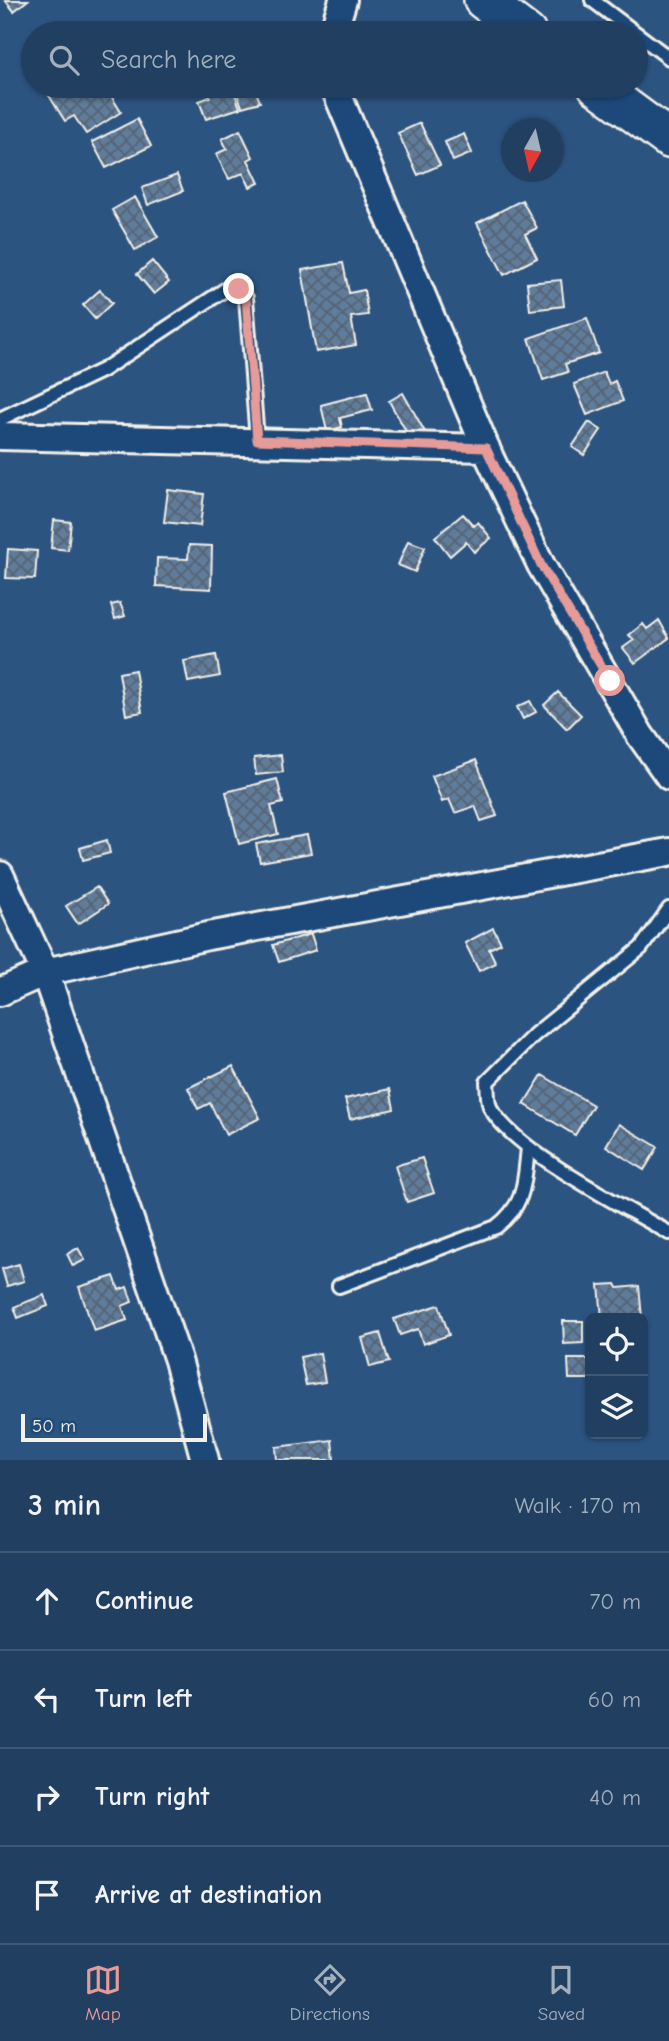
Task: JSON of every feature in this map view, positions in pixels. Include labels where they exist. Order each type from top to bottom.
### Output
[{"type":"main road","points":[[483,0],[511,21]]},
{"type":"main road","points":[[613,98],[669,139]]},
{"type":"street","points":[[337,21],[343,0]]},
{"type":"street","points":[[339,98],[486,448],[541,565],[640,735],[669,776]]},
{"type":"street","points":[[0,436],[257,440],[486,448]]},
{"type":"street","points":[[0,992],[45,972],[208,936],[669,852]]},
{"type":"street","points":[[0,876],[45,972],[178,1360],[205,1460]]},
{"type":"lane","points":[[592,0],[620,21]]},
{"type":"lane","points":[[648,42],[669,58]]},
{"type":"lane","points":[[0,419],[103,370],[226,289],[239,289],[246,298],[257,440]]},
{"type":"lane","points":[[669,909],[641,948],[534,1035],[487,1082],[489,1106],[505,1129],[528,1148],[669,1233]]},
{"type":"lane","points":[[339,1286],[496,1227],[513,1214],[522,1198],[528,1148]]},
{"type":"building","points":[[5,0],[28,0],[14,11]]},
{"type":"building","points":[[51,98],[112,98],[121,112],[86,134],[74,116],[65,121]]},
{"type":"building","points":[[207,98],[236,98],[240,108],[206,119],[199,101]]},
{"type":"building","points":[[239,98],[258,98],[260,102],[242,107]]},
{"type":"building","points":[[137,119],[151,146],[106,168],[92,142]]},
{"type":"building","points":[[420,123],[440,165],[418,175],[398,133]]},
{"type":"building","points":[[240,130],[253,157],[248,160],[259,183],[250,187],[243,173],[229,179],[216,154],[227,149],[222,139]]},
{"type":"building","points":[[464,134],[472,153],[453,161],[445,142]]},
{"type":"building","points":[[177,175],[183,191],[148,205],[142,188]]},
{"type":"building","points":[[135,197],[158,237],[135,250],[112,210]]},
{"type":"building","points":[[522,200],[537,228],[525,234],[537,258],[504,275],[477,223]]},
{"type":"building","points":[[152,261],[169,282],[154,294],[137,274]]},
{"type":"building","points":[[343,263],[349,293],[364,290],[368,315],[351,317],[356,345],[316,352],[302,270]]},
{"type":"building","points":[[561,280],[564,306],[530,310],[527,283]]},
{"type":"building","points":[[100,290],[112,303],[95,319],[83,305]]},
{"type":"building","points":[[587,318],[599,353],[565,364],[568,372],[543,380],[529,338]]},
{"type":"building","points":[[604,372],[609,384],[615,381],[623,401],[587,415],[574,384]]},
{"type":"building","points":[[367,393],[372,410],[340,418],[342,427],[327,431],[321,405]]},
{"type":"building","points":[[403,393],[425,432],[411,440],[389,401]]},
{"type":"building","points":[[589,422],[601,430],[584,455],[572,447]]},
{"type":"building","points":[[168,490],[204,494],[200,526],[164,522]]},
{"type":"building","points":[[463,514],[474,526],[478,522],[491,538],[474,552],[466,542],[450,556],[435,537]]},
{"type":"building","points":[[54,520],[71,522],[68,550],[51,548]]},
{"type":"building","points":[[408,541],[425,547],[415,572],[398,565]]},
{"type":"building","points":[[189,545],[212,546],[211,589],[156,586],[157,558],[188,559]]},
{"type":"building","points":[[8,549],[37,551],[35,579],[6,578]]},
{"type":"building","points":[[120,603],[125,616],[115,619],[111,605]]},
{"type":"building","points":[[659,620],[669,638],[635,663],[623,648],[634,640],[629,635],[643,624],[647,629]]},
{"type":"building","points":[[216,655],[220,676],[188,682],[184,661]]},
{"type":"building","points":[[135,670],[142,712],[126,715],[119,673]]},
{"type":"building","points":[[558,692],[581,715],[567,729],[544,705]]},
{"type":"building","points":[[530,701],[536,712],[523,719],[517,707]]},
{"type":"building","points":[[281,755],[283,772],[256,775],[254,758]]},
{"type":"building","points":[[476,760],[497,816],[481,821],[475,806],[455,813],[449,799],[442,802],[432,776]]},
{"type":"building","points":[[277,779],[283,803],[271,806],[278,834],[239,844],[226,792]]},
{"type":"building","points":[[307,835],[311,853],[260,862],[256,844]]},
{"type":"building","points":[[107,840],[110,853],[83,860],[80,848]]},
{"type":"building","points":[[97,887],[108,904],[78,924],[66,906]]},
{"type":"building","points":[[493,928],[501,943],[489,949],[496,963],[479,971],[465,943]]},
{"type":"building","points":[[311,934],[316,950],[279,962],[273,945]]},
{"type":"building","points":[[233,1066],[260,1118],[226,1135],[210,1103],[198,1109],[188,1088]]},
{"type":"building","points":[[542,1075],[593,1105],[575,1135],[524,1104]]},
{"type":"building","points":[[390,1089],[394,1109],[350,1119],[345,1099]]},
{"type":"building","points":[[619,1124],[658,1147],[644,1170],[606,1146]]},
{"type":"building","points":[[422,1158],[434,1193],[407,1202],[395,1166]]},
{"type":"building","points":[[78,1248],[85,1260],[73,1266],[67,1254]]},
{"type":"building","points":[[19,1264],[24,1281],[7,1286],[2,1269]]},
{"type":"building","points":[[114,1276],[119,1290],[127,1287],[132,1302],[122,1306],[127,1320],[94,1331],[79,1287]]},
{"type":"building","points":[[616,1284],[618,1288],[639,1286],[642,1313],[602,1313],[599,1285]]},
{"type":"building","points":[[44,1295],[48,1306],[18,1318],[14,1307]]},
{"type":"building","points":[[439,1305],[449,1335],[423,1344],[418,1329],[400,1335],[394,1319]]},
{"type":"building","points":[[563,1321],[583,1321],[583,1343],[564,1344]]},
{"type":"building","points":[[380,1333],[389,1362],[370,1367],[362,1338]]},
{"type":"building","points":[[320,1353],[325,1382],[306,1385],[300,1357]]},
{"type":"building","points":[[568,1359],[585,1359],[585,1379],[569,1379]]},
{"type":"building","points":[[332,1440],[334,1460],[277,1460],[276,1447]]},
{"type":"route","points":[[239,289],[246,298],[257,440],[486,448],[541,565],[610,681]]}]
